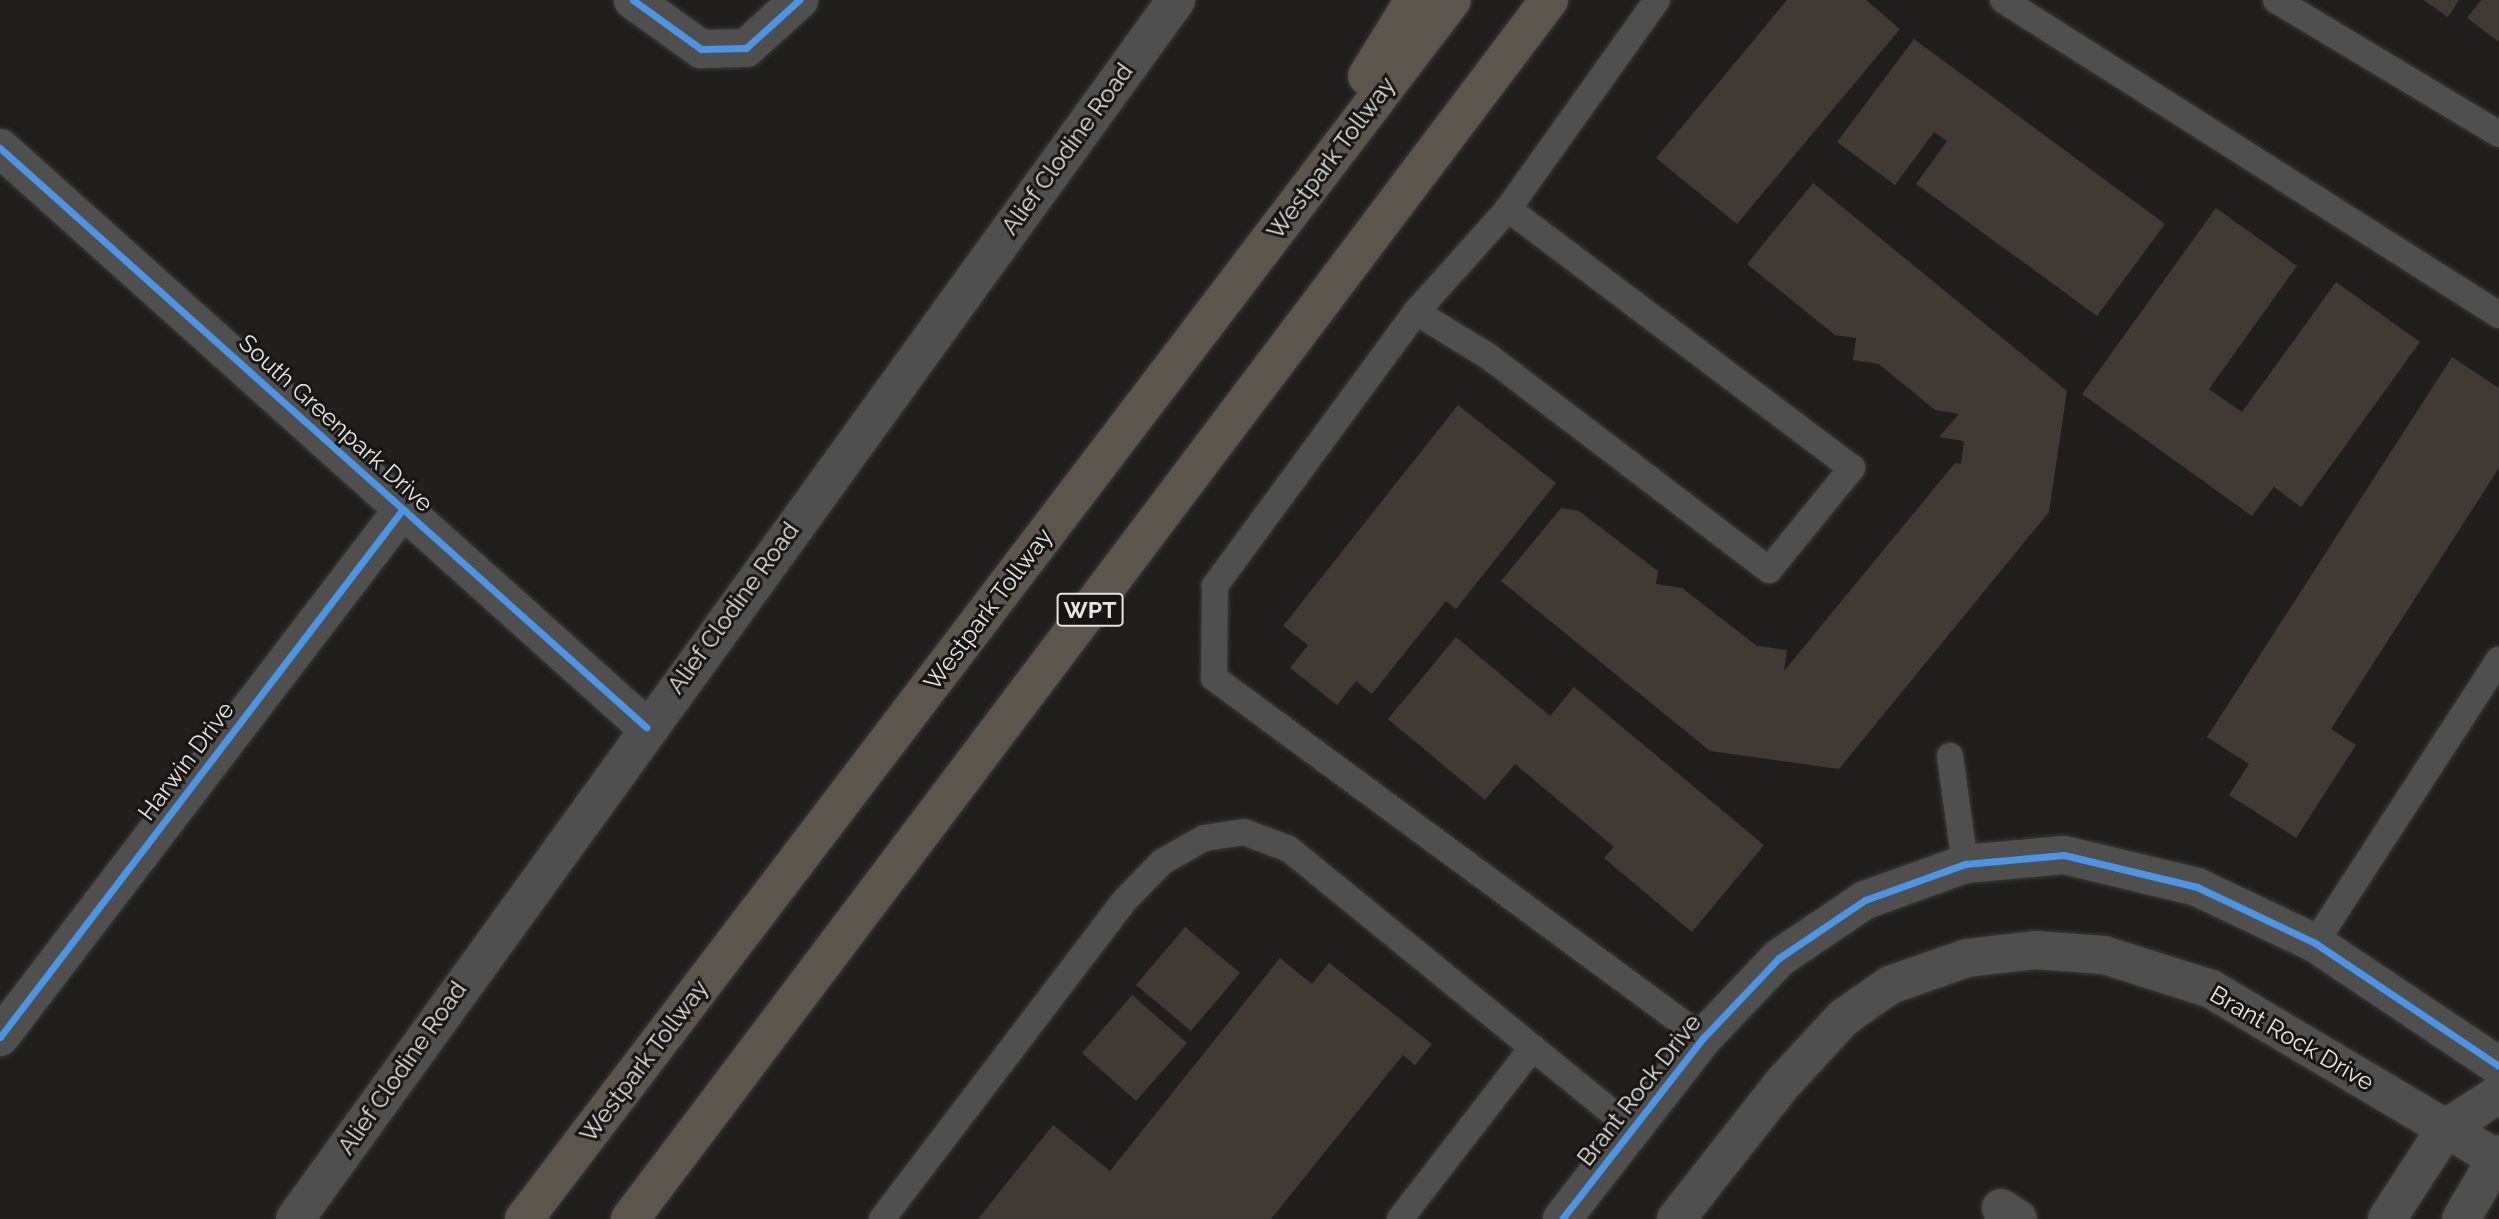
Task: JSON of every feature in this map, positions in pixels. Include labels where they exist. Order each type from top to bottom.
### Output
[{"type":"highway","points":[[1250,265],[1414,0]]},
{"type":"highway","name":"Westpark Tollway","points":[[524,1219],[1452,0]]},
{"type":"highway","name":"WPT","points":[[630,1219],[1549,0]]},
{"type":"street","points":[[632,0],[701,49],[746,48],[799,0]]},
{"type":"street","name":"Alief Clodine Road","points":[[295,1219],[646,727],[1176,0]]},
{"type":"street","name":"South Greenpark Drive","points":[[0,148],[646,727]]},
{"type":"street","name":"Harwin Drive","points":[[0,1037],[403,509]]},
{"type":"street","name":"Brant Rock Drive","points":[[1562,1219],[1703,1038],[1779,958],[1866,900],[1965,864],[2064,855],[2197,887],[2315,943],[2499,1066]]},
{"type":"street","name":"Brant Rock Drive","points":[[1676,1219],[1784,1082],[1843,1018],[1890,985],[1980,956],[2035,950],[2104,956],[2211,989],[2499,1158]]},
{"type":"street","points":[[2388,1219],[2446,1128],[2499,1094]]},
{"type":"street","points":[[2461,1219],[2499,1158]]},
{"type":"lane","points":[[1657,0],[1508,209],[1416,312],[1215,586],[1214,678],[1703,1038]]},
{"type":"lane","points":[[2003,0],[2499,315]]},
{"type":"lane","points":[[2276,0],[2499,134]]},
{"type":"lane","points":[[1416,312],[1488,356],[1769,570],[1852,468],[1508,209]]},
{"type":"lane","points":[[2315,943],[2499,660]]},
{"type":"lane","points":[[1950,756],[1965,864]]},
{"type":"lane","points":[[882,1219],[1124,901],[1161,862],[1204,838],[1244,832],[1289,849],[1632,1129]]},
{"type":"lane","points":[[1400,1219],[1533,1047]]},
{"type":"building","points":[[1787,0],[1866,0],[1900,29],[1737,224],[1656,158]]},
{"type":"building","points":[[2423,0],[2459,0],[2448,17]]},
{"type":"building","points":[[2481,0],[2499,0],[2499,42],[2467,18]]},
{"type":"building","points":[[1914,39],[2165,224],[2097,316],[1916,184],[1947,141],[1934,132],[1895,185],[1837,142]]},
{"type":"building","points":[[1813,183],[2067,391],[2049,512],[1839,769],[1710,751],[1501,581],[1561,508],[1579,511],[1658,571],[1656,584],[1682,588],[1757,646],[1787,650],[1784,671],[1955,463],[1961,464],[1964,441],[1939,437],[1959,414],[1935,410],[1879,364],[1853,360],[1856,338],[1835,335],[1747,264]]},
{"type":"building","points":[[2216,208],[2297,266],[2209,389],[2242,412],[2336,282],[2420,342],[2301,507],[2274,487],[2252,516],[2082,394]]},
{"type":"building","points":[[2452,357],[2499,388],[2499,468],[2331,729],[2356,745],[2296,838],[2229,795],[2249,764],[2207,737]]},
{"type":"building","points":[[1458,405],[1556,483],[1456,609],[1446,601],[1372,694],[1356,681],[1337,705],[1290,668],[1308,645],[1283,626]]},
{"type":"building","points":[[1456,637],[1550,716],[1574,687],[1764,845],[1692,932],[1604,858],[1614,847],[1515,764],[1485,800],[1388,719]]},
{"type":"building","points":[[1185,927],[1240,973],[1191,1031],[1136,985]]},
{"type":"building","points":[[1280,958],[1312,984],[1329,963],[1432,1044],[1415,1065],[1403,1055],[1271,1219],[978,1219],[1053,1125],[1110,1171]]},
{"type":"building","points":[[1132,995],[1187,1043],[1136,1101],[1082,1053]]},
{"type":"cycle path","points":[[633,0],[701,49],[746,48],[799,0]]},
{"type":"cycle path","points":[[0,148],[646,727]]},
{"type":"cycle path","points":[[0,1037],[403,509]]},
{"type":"cycle path","points":[[1562,1219],[1703,1038],[1779,958],[1865,900],[1965,864],[2064,855],[2197,887],[2315,943],[2499,1066]]}]
